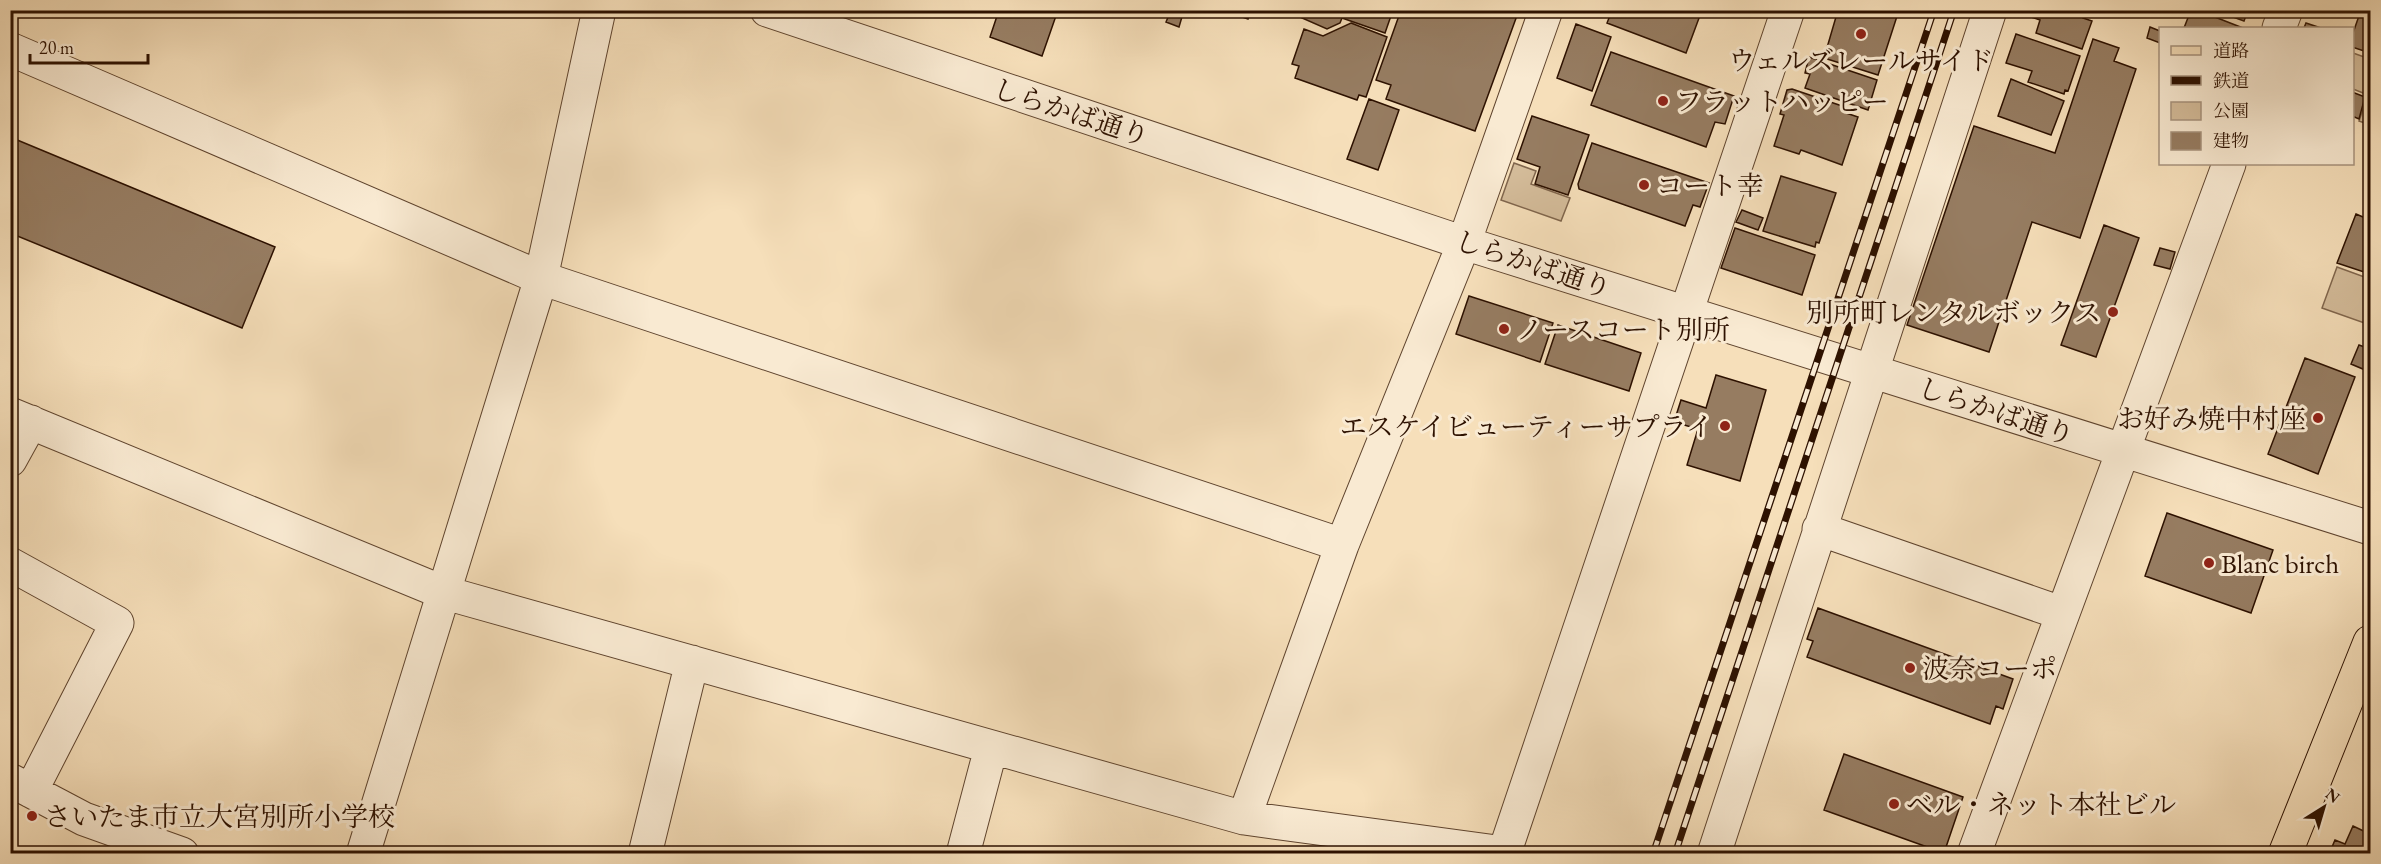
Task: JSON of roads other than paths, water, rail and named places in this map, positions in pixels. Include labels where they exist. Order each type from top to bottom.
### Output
[{"type":"main road","points":[[2285,854],[2370,642]]},
{"type":"street","points":[[363,854],[441,592],[541,278],[599,10]]},
{"type":"street","name":"しらかば通り","points":[[767,10],[1464,243],[2370,528]]},
{"type":"street","points":[[1244,818],[1342,545],[1464,243],[1546,10]]},
{"type":"street","points":[[10,460],[21,418],[441,592],[1244,818],[1504,853],[1688,313],[1788,10]]},
{"type":"street","points":[[1714,854],[1990,10]]},
{"type":"street","points":[[2279,27],[2286,10]]},
{"type":"street","points":[[10,49],[541,278],[1342,545]]},
{"type":"street","points":[[1974,854],[2061,613],[2229,165]]},
{"type":"street","points":[[1819,529],[2061,613]]},
{"type":"street","points":[[10,564],[117,623],[21,786],[84,819],[182,854]]},
{"type":"street","points":[[645,854],[692,662]]},
{"type":"street","points":[[963,854],[991,748]]},
{"type":"railway","points":[[1653,854],[1934,10]]},
{"type":"railway","points":[[1675,854],[1954,10]]},
{"type":"place","name":"ウェルズレールサイド","points":[[1861,34]]},
{"type":"place","name":"フラットハッピー","points":[[1663,101]]},
{"type":"place","name":"コート幸","points":[[1644,185]]},
{"type":"place","name":"別所町レンタルボックス","points":[[2113,312]]},
{"type":"place","name":"ノースコート別所","points":[[1504,329]]},
{"type":"place","name":"お好み焼中村座","points":[[2318,418]]},
{"type":"place","name":"エスケイビューティーサプライ","points":[[1725,426]]},
{"type":"place","name":"Blanc birch","points":[[2209,563]]},
{"type":"place","name":"波奈コーポ","points":[[1910,668]]},
{"type":"place","name":"ベル・ネット本社ビル","points":[[1894,804]]},
{"type":"place","name":"さいたま市立大宮別所小学校","points":[[32,816]]}]
